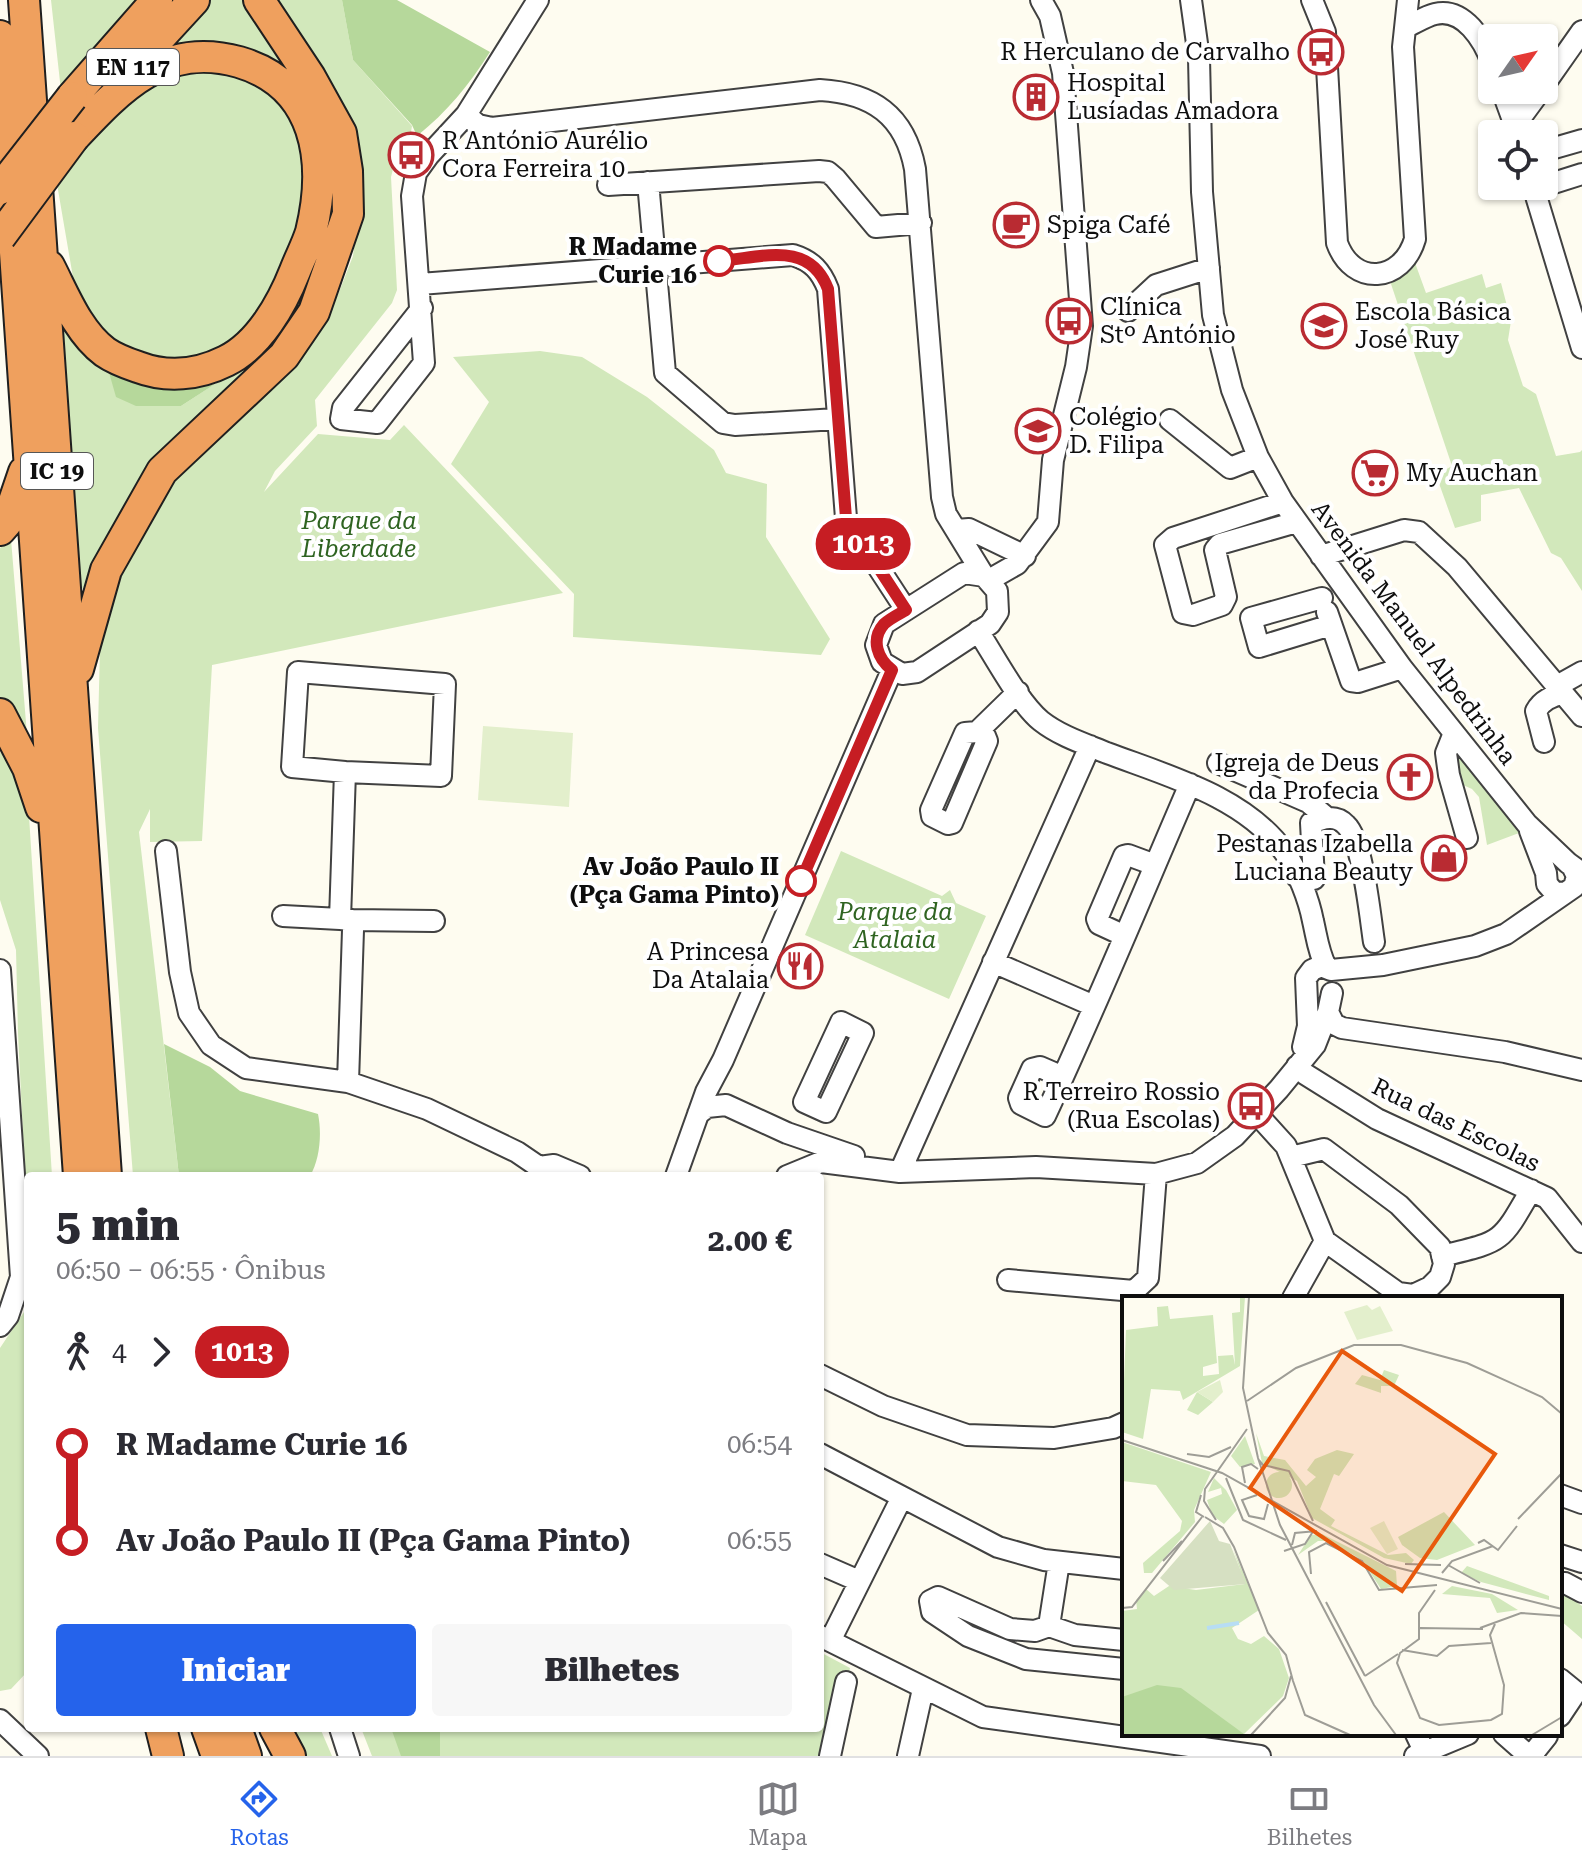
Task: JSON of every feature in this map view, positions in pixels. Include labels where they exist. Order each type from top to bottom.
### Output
[{"type":"highway","name":"IC 19","points":[[24,0],[106,1172]]},
{"type":"highway","name":"EN 117","points":[[0,189],[72,97],[157,0]]},
{"type":"highway","name":"EN 117","points":[[0,237],[74,137],[194,0]]},
{"type":"highway","points":[[73,690],[106,570],[162,471],[284,356],[314,312],[348,214],[347,171],[341,133],[310,77],[259,0]]},
{"type":"highway","name":"IC 19","points":[[0,36],[4,130],[79,1172]]},
{"type":"highway","points":[[42,251],[68,303],[103,351],[152,373],[191,373],[227,361],[271,318],[289,285],[310,233],[320,169],[311,128],[300,105],[285,88],[270,75],[242,63],[217,57],[199,57],[173,60],[152,68],[128,83],[74,137]]},
{"type":"highway","points":[[0,530],[7,522],[29,459]]},
{"type":"highway","points":[[4,725],[28,768],[55,853]]},
{"type":"highway","points":[[160,1756],[161,1732]]},
{"type":"highway","points":[[162,1732],[168,1756]]},
{"type":"highway","points":[[208,1732],[217,1756]]},
{"type":"highway","points":[[237,1732],[246,1756]]},
{"type":"highway","points":[[277,1732],[290,1756]]},
{"type":"street","points":[[422,308],[343,408],[341,419],[377,423],[424,363],[422,308],[413,183],[422,162],[466,115],[538,0]]},
{"type":"street","points":[[466,115],[478,125],[492,128],[820,90],[851,94],[876,104],[897,125],[906,139],[915,169],[942,497],[946,514],[987,578],[997,591],[999,605],[994,618],[917,672],[902,674],[882,662],[878,654],[878,636],[884,624],[957,575],[971,572],[987,578],[1007,572],[1025,556],[1048,522],[1053,460],[1076,367],[1082,326],[1063,73],[1050,16],[1041,0]]},
{"type":"street","name":"Avenida Manuel Alpedrinha","points":[[1191,0],[1199,58],[1202,192],[1213,315],[1232,390],[1258,457],[1283,502],[1402,668],[1527,824],[1574,867]]},
{"type":"street","points":[[1312,0],[1325,32],[1337,243],[1350,265],[1369,273],[1387,273],[1398,268],[1412,251],[1415,239],[1403,47],[1408,0]]},
{"type":"street","points":[[1406,27],[1437,13],[1459,17],[1478,35]]},
{"type":"street","points":[[1558,64],[1582,31]]},
{"type":"street","points":[[1558,147],[1582,140]]},
{"type":"street","points":[[608,185],[828,172],[876,227],[921,223]]},
{"type":"street","points":[[1558,181],[1582,174]]},
{"type":"street","points":[[648,182],[665,373],[723,423],[735,425],[837,419]]},
{"type":"street","points":[[1542,200],[1582,348]]},
{"type":"street","points":[[420,284],[793,255],[806,259],[822,274],[828,289],[846,518],[906,610]]},
{"type":"street","points":[[1128,311],[1156,285],[1209,268]]},
{"type":"street","points":[[1170,420],[1230,468],[1258,457]]},
{"type":"street","points":[[1283,502],[1173,538],[1165,545],[1183,613],[1193,615],[1222,605],[1226,597],[1215,550],[1220,544],[1297,522]]},
{"type":"street","points":[[956,530],[969,529],[1025,556]]},
{"type":"street","points":[[1321,556],[1404,530],[1419,532],[1457,567],[1582,716]]},
{"type":"street","points":[[1331,625],[1259,647],[1251,618],[1322,598],[1336,578]]},
{"type":"street","points":[[1322,598],[1351,681],[1358,682],[1402,668]]},
{"type":"street","points":[[978,631],[1042,722],[1090,746],[1190,784],[1243,812],[1286,854],[1313,919],[1317,950],[1331,986],[1334,1024],[1342,1028],[1505,1052],[1582,1070]]},
{"type":"street","points":[[677,1172],[706,1092],[723,1060],[892,670]]},
{"type":"street","points":[[298,672],[445,684],[441,776],[345,772],[292,767],[298,672]]},
{"type":"street","points":[[1544,742],[1536,711],[1540,704],[1582,672]]},
{"type":"street","points":[[977,732],[1018,692]]},
{"type":"street","points":[[1454,733],[1446,753],[1467,838]]},
{"type":"street","points":[[900,1172],[1090,746]]},
{"type":"street","points":[[1218,763],[1308,802],[1326,817],[1344,822],[1356,839],[1374,942]]},
{"type":"street","points":[[345,772],[346,920],[353,952],[348,1082]]},
{"type":"street","points":[[1063,1077],[1040,1067],[1032,1069],[1019,1098],[1021,1104],[1045,1116],[1063,1077],[1125,936],[1190,784]]},
{"type":"street","points":[[1297,877],[1314,879],[1311,823],[1326,817]]},
{"type":"street","name":"Avenida Manuel Alpedrinha","points":[[1527,824],[1546,877]]},
{"type":"street","points":[[166,851],[180,972],[189,1013],[211,1045],[246,1068],[348,1082],[427,1109],[517,1152],[534,1172],[554,1165],[571,1172]]},
{"type":"street","points":[[1125,936],[1099,924],[1097,919],[1124,856],[1155,865]]},
{"type":"street","points":[[1331,986],[1383,965],[1475,946],[1506,934],[1571,894],[1577,882],[1574,867],[1557,862],[1546,877],[1527,919]]},
{"type":"street","points":[[1297,877],[1308,1026],[1297,1066]]},
{"type":"street","points":[[1546,877],[1554,892],[1571,894]]},
{"type":"street","points":[[283,916],[434,921]]},
{"type":"street","points":[[993,962],[1094,1006]]},
{"type":"street","points":[[0,970],[21,1277],[8,1316],[0,1326]]},
{"type":"street","points":[[1307,983],[1312,970],[1331,986]]},
{"type":"street","points":[[796,1172],[821,1162],[900,1172],[1036,1167],[1156,1174],[1197,1163],[1235,1136],[1257,1114],[1315,1045],[1331,986]]},
{"type":"street","points":[[723,1060],[721,1091],[726,1105]]},
{"type":"street","name":"Rua das Escolas","points":[[1297,1066],[1377,1119],[1547,1198],[1582,1242]]},
{"type":"street","points":[[698,1114],[707,1107],[726,1105],[794,1135],[900,1172]]},
{"type":"street","points":[[787,1172],[794,1135],[816,1108]]},
{"type":"street","points":[[1257,1114],[1286,1146],[1325,1241],[1398,1293],[1428,1294],[1440,1277],[1444,1264],[1440,1247],[1423,1227],[1324,1149],[1291,1157]]},
{"type":"street","points":[[1008,1280],[1134,1291],[1148,1278],[1156,1174]]},
{"type":"street","points":[[1442,1256],[1492,1244],[1507,1232],[1531,1190]]},
{"type":"street","points":[[1294,1296],[1325,1241]]},
{"type":"street","points":[[824,1377],[883,1406],[967,1435],[1054,1438],[1122,1424]]},
{"type":"street","points":[[824,1456],[998,1547],[1044,1560],[1122,1569]]},
{"type":"street","points":[[1562,1496],[1582,1503]]},
{"type":"street","points":[[902,1497],[859,1581],[825,1638],[983,1717],[1122,1736]]},
{"type":"street","points":[[1562,1556],[1582,1562]]},
{"type":"street","points":[[1049,1626],[1059,1562]]},
{"type":"street","points":[[824,1566],[859,1581]]},
{"type":"street","points":[[1562,1583],[1582,1592]]},
{"type":"street","points":[[1122,1643],[1075,1635],[1049,1626],[1035,1631],[1010,1629],[938,1597],[930,1601],[932,1612],[968,1636],[1026,1659],[1122,1669]]},
{"type":"street","points":[[1562,1681],[1576,1692],[1562,1713]]},
{"type":"street","points":[[830,1756],[846,1682]]},
{"type":"street","points":[[908,1756],[923,1689]]},
{"type":"street","points":[[0,1720],[38,1756]]},
{"type":"street","points":[[341,1732],[349,1756]]},
{"type":"street","points":[[1126,1736],[1260,1756]]},
{"type":"street","points":[[1420,1755],[1463,1736]]},
{"type":"street","points":[[1506,1736],[1530,1756],[1545,1736]]},
{"type":"green space","points":[[51,0],[140,0],[61,91]]},
{"type":"green space","points":[[210,0],[249,0],[265,36],[288,71],[282,76],[161,50]]},
{"type":"green space","name":"Parque da Liberdade","points":[[273,0],[342,0],[353,60],[412,126],[410,138],[396,157],[391,177],[397,290],[392,303],[315,400],[317,426],[275,471],[264,492],[318,434],[390,440],[404,425],[563,593],[212,665],[202,841],[150,842],[150,809],[139,832],[179,1172],[133,1172],[98,728],[100,648],[112,591],[148,515],[168,483],[274,384],[317,335],[353,256],[357,221]]},
{"type":"green space","points":[[342,0],[397,0],[490,52],[457,97],[417,136],[412,125],[353,60]]},
{"type":"green space","points":[[205,67],[266,87],[293,120],[301,150],[303,204],[294,246],[266,299],[244,329],[231,340],[201,356],[167,361],[113,344],[86,315],[75,289],[57,184],[115,108],[163,75]]},
{"type":"green space","points":[[324,156],[342,196],[299,322],[93,579],[80,591],[60,327],[108,369],[181,406],[247,363]]},
{"type":"green space","points":[[1414,260],[1426,293],[1482,274],[1486,288],[1501,283],[1511,321],[1508,340],[1523,386],[1536,394],[1556,456],[1582,450],[1582,591],[1561,558],[1551,553],[1519,488],[1481,495],[1481,521],[1455,528],[1436,475],[1452,466],[1389,278]]},
{"type":"green space","points":[[540,351],[582,357],[647,397],[714,450],[726,473],[767,484],[766,537],[830,639],[821,655],[573,637],[574,594],[451,464],[489,402],[453,357]]},
{"type":"green space","points":[[108,369],[142,386],[170,388],[215,384],[181,406],[136,406],[116,397]]},
{"type":"green space","points":[[11,539],[28,747],[0,699],[0,548]]},
{"type":"green space","points":[[483,726],[573,733],[569,807],[478,800]]},
{"type":"green space","points":[[0,752],[10,762],[29,816],[52,1172],[25,1172],[16,950],[0,900]]},
{"type":"green space","points":[[1456,755],[1479,778],[1519,833],[1487,845],[1479,797],[1463,785],[1454,768]]},
{"type":"green space","name":"Parque da Atalaia","points":[[841,851],[942,896],[950,890],[956,903],[986,916],[949,999],[805,935]]},
{"type":"green space","points":[[164,1044],[210,1067],[240,1091],[318,1114],[319,1146],[312,1172],[179,1172]]},
{"type":"green space","points":[[24,1312],[24,1675],[11,1689],[0,1691],[0,1348]]},
{"type":"green space","points":[[1562,1591],[1582,1606],[1582,1639],[1562,1622]]},
{"type":"green space","points":[[824,1654],[850,1668],[829,1756],[372,1756],[363,1732],[824,1732]]},
{"type":"green space","points":[[286,1732],[322,1732],[332,1756],[299,1756]]},
{"type":"green space","points":[[392,1732],[440,1732],[440,1756],[401,1756]]},
{"type":"bus line","name":"1013","points":[[719,261],[793,255],[806,259],[822,274],[828,289],[846,518],[906,610],[884,624],[878,636],[878,654],[892,670],[801,881]]},
{"type":"place","name":"R Herculano de Carvalho","points":[[1321,52]]},
{"type":"place","name":"Hospital Lusíadas Amadora","points":[[1036,97]]},
{"type":"place","name":"R António Aurélio Cora Ferreira 10","points":[[411,155]]},
{"type":"place","name":"Spiga Café","points":[[1016,225]]},
{"type":"place","name":"R Madame Curie 16","points":[[719,261]]},
{"type":"place","name":"Clínica Stº António","points":[[1069,321]]},
{"type":"place","name":"Escola Básica José Ruy","points":[[1324,326]]},
{"type":"place","name":"Colégio D. Filipa","points":[[1038,431]]},
{"type":"place","name":"My Auchan","points":[[1375,473]]},
{"type":"place","name":"Igreja de Deus da Profecia","points":[[1410,777]]},
{"type":"place","name":"Pestanas Izabella Luciana Beauty","points":[[1444,858]]},
{"type":"place","name":"Av João Paulo II (Pça Gama Pinto)","points":[[801,881]]},
{"type":"place","name":"A Princesa Da Atalaia","points":[[800,966]]},
{"type":"place","name":"R Terreiro Rossio (Rua Escolas)","points":[[1251,1106]]}]
